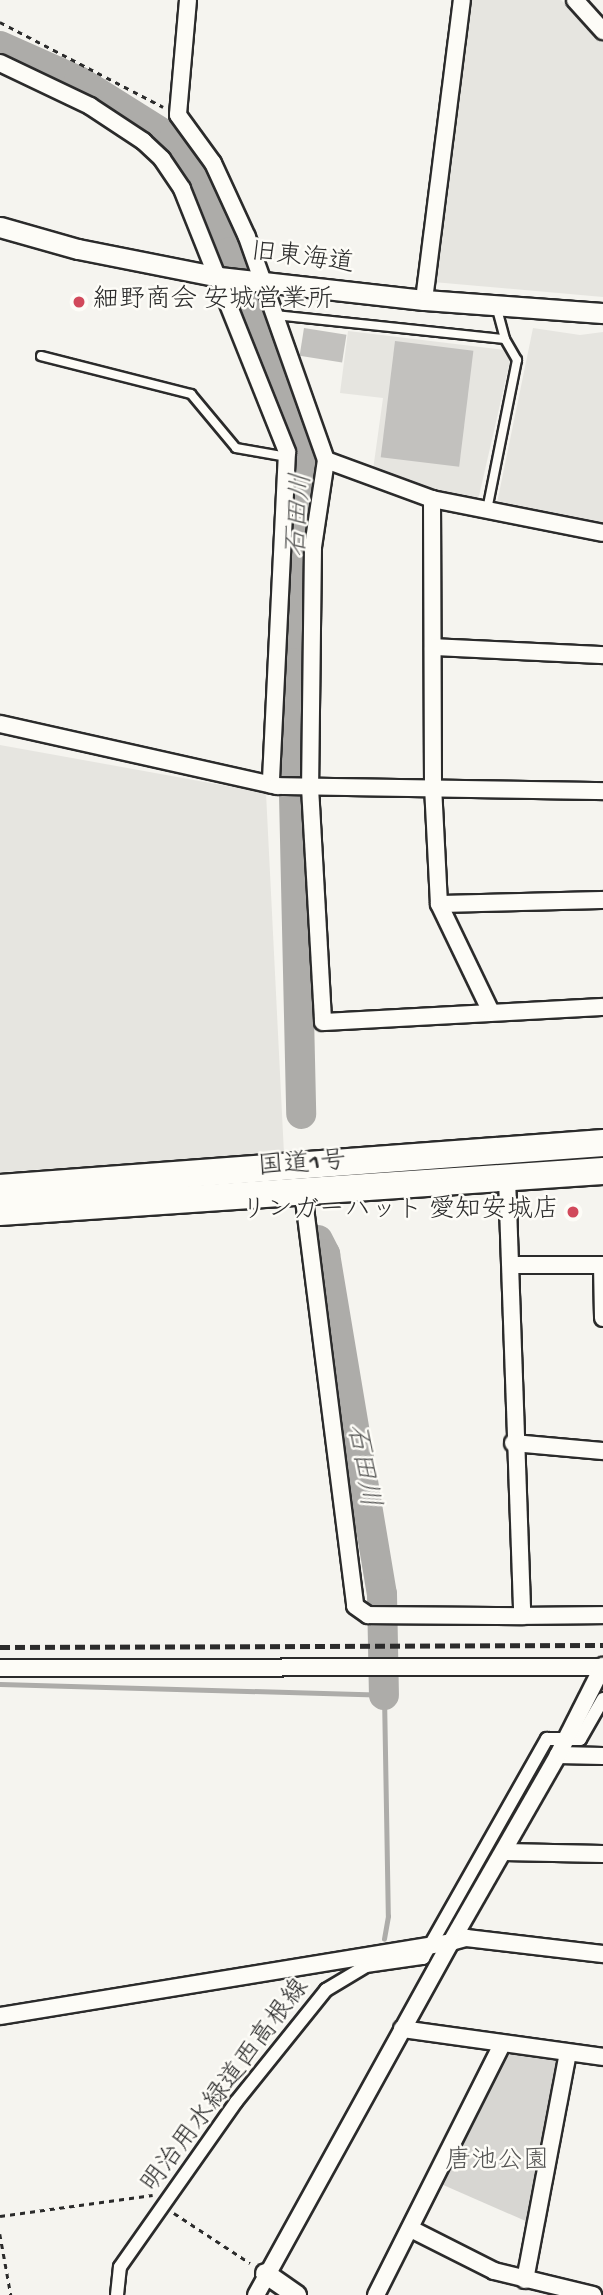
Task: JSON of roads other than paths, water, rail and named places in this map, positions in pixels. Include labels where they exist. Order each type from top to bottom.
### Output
[{"type":"highway","name":"国道1号","points":[[0,1188],[603,1143]]},
{"type":"highway","name":"国道1号","points":[[0,1212],[603,1171]]},
{"type":"street","points":[[188,0],[178,115],[213,163],[257,281],[275,315],[326,460],[313,547],[307,787],[323,1022],[603,1007]]},
{"type":"street","points":[[424,300],[462,0]]},
{"type":"street","points":[[575,0],[603,31]]},
{"type":"street","points":[[0,64],[90,106],[144,141],[182,189],[222,277],[287,457],[274,786]]},
{"type":"street","name":"旧東海道","points":[[0,227],[78,249],[222,277],[424,300],[603,313]]},
{"type":"street","points":[[326,460],[432,499],[603,533]]},
{"type":"street","points":[[432,499],[433,786],[439,904],[491,1012]]},
{"type":"street","points":[[433,647],[603,655]]},
{"type":"street","points":[[0,724],[274,786],[433,786],[603,791]]},
{"type":"street","points":[[439,904],[603,900]]},
{"type":"street","points":[[507,1178],[512,1265],[513,1443],[522,1616]]},
{"type":"street","points":[[303,1192],[355,1606],[368,1615],[603,1615]]},
{"type":"street","points":[[512,1265],[602,1265],[603,1318]]},
{"type":"street","points":[[513,1443],[603,1451]]},
{"type":"street","points":[[0,1668],[362,1665],[402,1668],[602,1667],[558,1755],[265,2273],[256,2295]]},
{"type":"street","points":[[431,1945],[547,1739],[580,1740],[603,1699]]},
{"type":"street","points":[[558,1755],[603,1756]]},
{"type":"street","points":[[504,1852],[603,1854]]},
{"type":"street","points":[[0,2016],[466,1938],[603,1954]]},
{"type":"street","name":"明治用水緑道西高根線","points":[[117,2295],[120,2267],[236,2102],[326,1990],[366,1966],[423,1958],[431,1945]]},
{"type":"street","points":[[402,2029],[603,2057]]},
{"type":"street","points":[[376,2295],[502,2045]]},
{"type":"street","points":[[525,2280],[568,2053]]},
{"type":"street","points":[[411,2229],[494,2271],[593,2295]]},
{"type":"street","points":[[265,2273],[296,2295]]},
{"type":"lane","points":[[487,510],[517,360],[505,339],[495,304]]},
{"type":"lane","points":[[275,315],[505,339]]},
{"type":"lane","points":[[41,356],[191,394],[236,448],[287,457]]},
{"type":"waterway","name":"石田川","points":[[0,46],[79,81],[173,140],[206,197],[230,252],[306,456],[291,663],[301,1114]]},
{"type":"waterway","name":"石田川","points":[[318,1240],[325,1254],[382,1594],[384,1695]]},
{"type":"waterway","points":[[0,1684],[384,1695],[388,1916],[384,1939]]},
{"type":"railway","points":[[0,1647],[603,1645]]},
{"type":"place","name":"細野商会 安城営業所","points":[[79,302]]},
{"type":"place","name":"リンガーハット 愛知安城店","points":[[573,1212]]},
{"type":"park label","name":"唐池公園","points":[[497,2163]]}]
